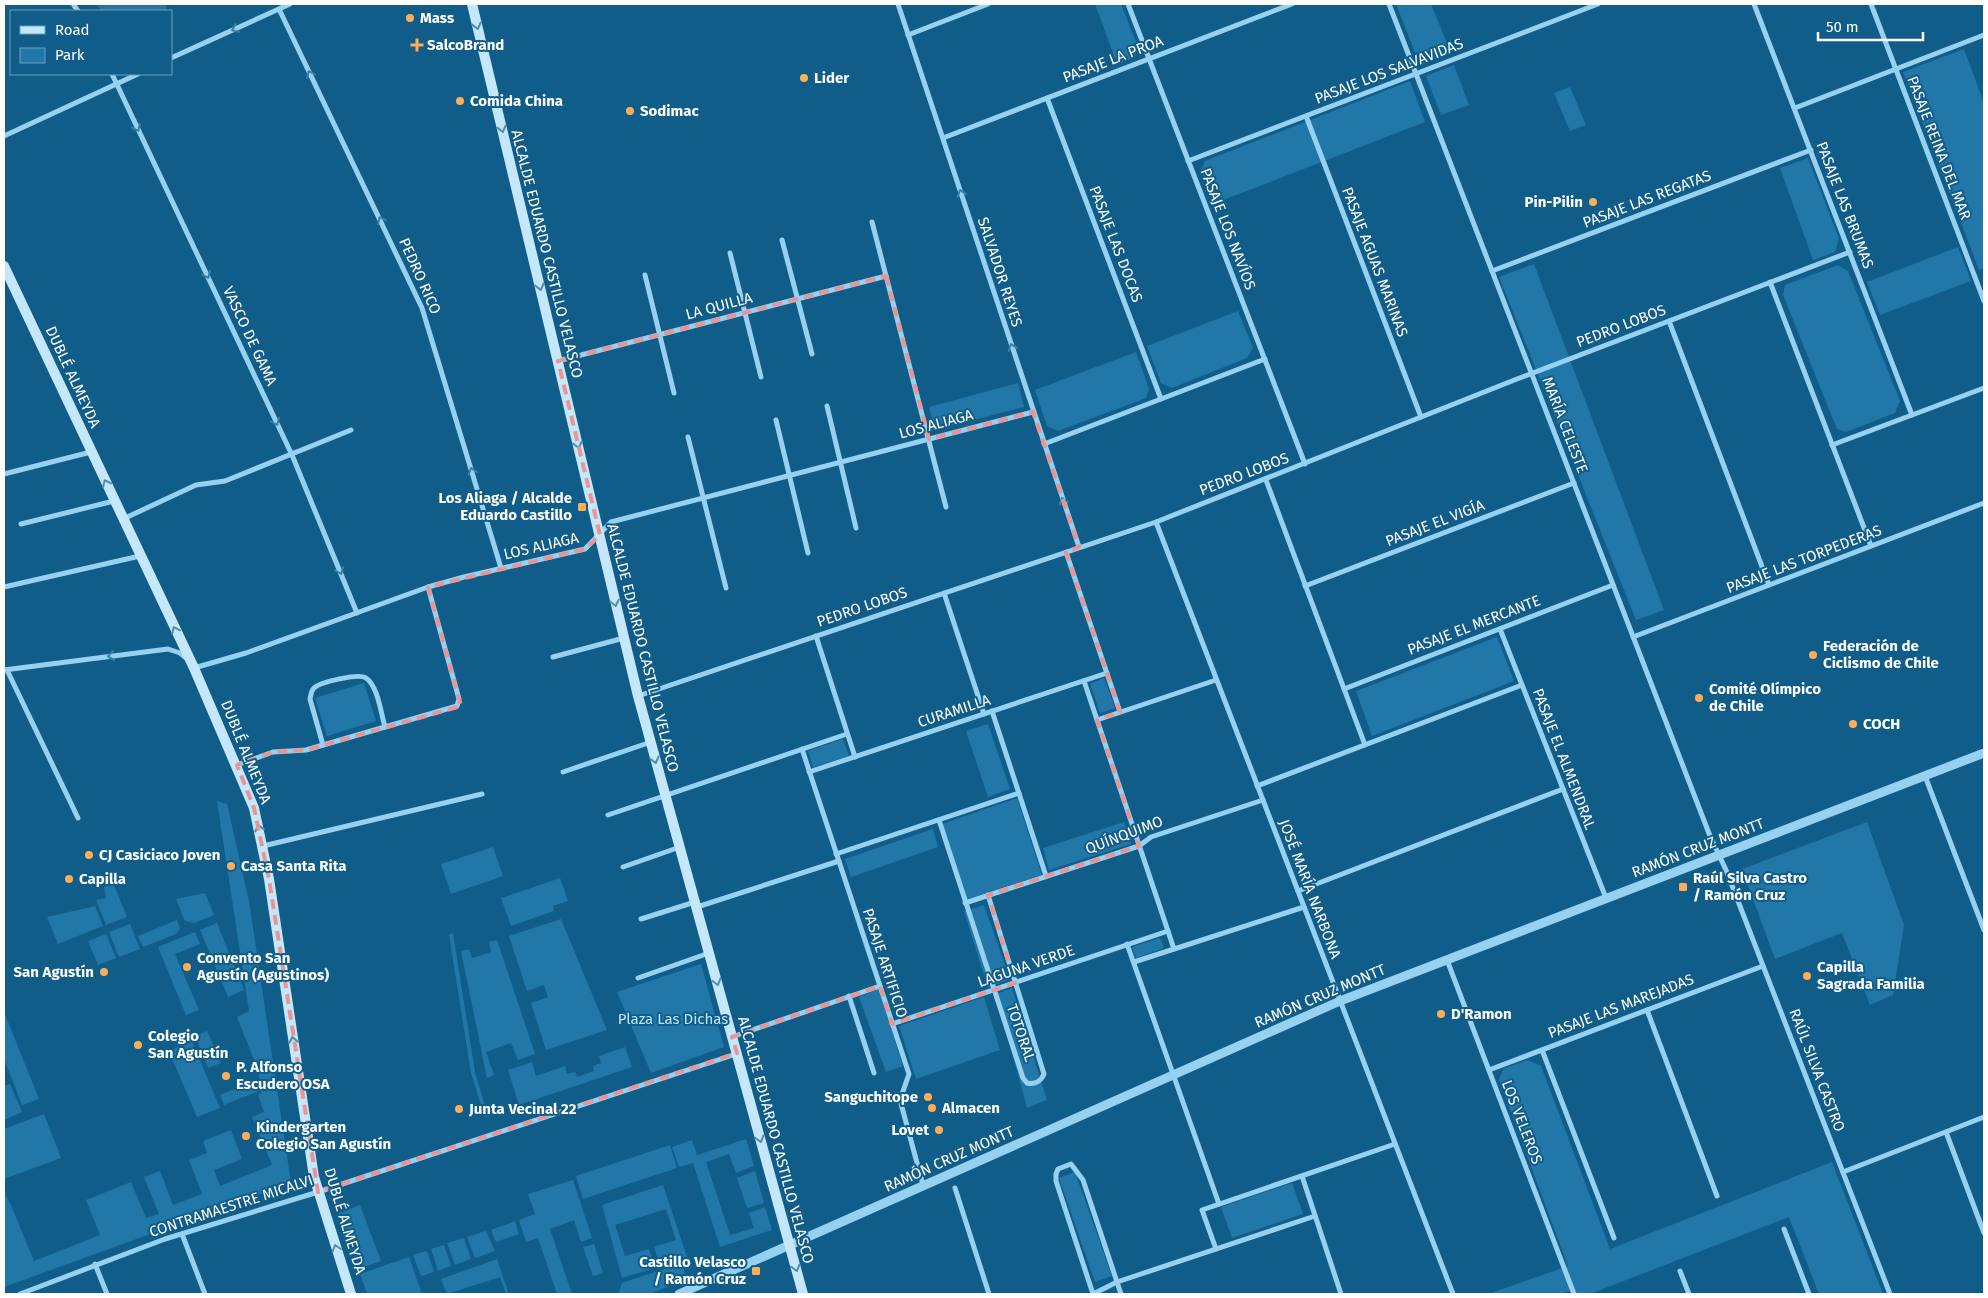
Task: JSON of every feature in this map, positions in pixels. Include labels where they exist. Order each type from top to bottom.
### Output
[{"type":"main road","name":"ALCALDE EDUARDO CASTILLO VELASCO","points":[[472,4],[638,696],[803,1294]]},
{"type":"main road","name":"DUBLÉ ALMEYDA","points":[[5,270],[192,665],[237,765],[254,808],[263,846],[318,1192],[351,1294]]},
{"type":"street","points":[[172,58],[290,4]]},
{"type":"street","name":"SALVADOR REYES","points":[[898,4],[1079,547]]},
{"type":"street","points":[[908,35],[988,4]]},
{"type":"street","name":"PASAJE LOS NAVÍOS","points":[[1128,4],[1305,464]]},
{"type":"street","name":"PASAJE LA PROA","points":[[943,138],[1292,4]]},
{"type":"street","name":"MARÍA CELESTE","points":[[1389,4],[1719,856]]},
{"type":"street","name":"PASAJE LOS SALVAVIDAS","points":[[1188,161],[1598,4]]},
{"type":"street","name":"PASAJE LAS BRUMAS","points":[[1754,4],[1912,415]]},
{"type":"street","name":"PASAJE REINA DEL MAR","points":[[1870,4],[1984,301]]},
{"type":"street","name":"PEDRO RICO","points":[[279,9],[422,308],[501,568]]},
{"type":"street","points":[[1794,108],[1984,34]]},
{"type":"street","name":"VASCO DE GAMA","points":[[112,75],[292,455],[357,612]]},
{"type":"street","points":[[4,136],[136,75]]},
{"type":"street","name":"PASAJE LAS DOCAS","points":[[1047,98],[1161,399]]},
{"type":"street","name":"PASAJE AGUAS MARINAS","points":[[1306,116],[1422,417]]},
{"type":"street","name":"PASAJE LAS REGATAS","points":[[1492,271],[1811,150]]},
{"type":"street","points":[[872,222],[946,507]]},
{"type":"street","points":[[782,240],[812,354]]},
{"type":"street","name":"PEDRO LOBOS","points":[[638,696],[1156,522],[1266,480],[1531,373],[1850,252]]},
{"type":"street","points":[[730,253],[762,377]]},
{"type":"street","points":[[645,275],[674,393]]},
{"type":"street","name":"LA QUILLA","points":[[558,361],[886,276]]},
{"type":"street","points":[[1770,282],[1871,546]]},
{"type":"street","points":[[1669,321],[1769,585]]},
{"type":"street","points":[[1044,444],[1264,359]]},
{"type":"street","points":[[1832,445],[1984,388]]},
{"type":"street","points":[[827,406],[856,528]]},
{"type":"street","name":"LOS ALIAGA","points":[[192,665],[246,653],[428,587],[585,549],[611,522],[1034,412]]},
{"type":"street","points":[[776,420],[808,553]]},
{"type":"street","points":[[122,519],[196,485],[225,481],[351,430]]},
{"type":"street","points":[[688,437],[726,588]]},
{"type":"street","points":[[4,474],[91,452]]},
{"type":"street","points":[[1266,480],[1365,745]]},
{"type":"street","name":"PASAJE EL VIGÍA","points":[[1305,586],[1574,483]]},
{"type":"street","points":[[21,524],[114,502]]},
{"type":"street","name":"PASAJE LAS TORPEDERAS","points":[[1633,637],[1984,503]]},
{"type":"street","name":"JOSÉ MARÍA NARBONA","points":[[1156,522],[1452,1294]]},
{"type":"street","points":[[1066,552],[1120,712]]},
{"type":"street","points":[[4,587],[140,556]]},
{"type":"street","name":"PASAJE EL MERCANTE","points":[[1344,689],[1613,585]]},
{"type":"street","points":[[237,765],[273,752],[306,750],[385,728],[454,707],[458,704],[459,699],[428,587]]},
{"type":"street","points":[[944,593],[984,714]]},
{"type":"street","name":"PASAJE EL ALMENDRAL","points":[[1500,629],[1606,898]]},
{"type":"street","points":[[816,636],[855,757]]},
{"type":"street","points":[[553,656],[624,638]]},
{"type":"street","points":[[78,818],[5,670],[168,649],[180,653],[192,665]]},
{"type":"street","name":"CURAMILLA","points":[[809,772],[1107,673]]},
{"type":"street","points":[[323,745],[310,699],[311,692],[319,685],[359,675],[366,678],[372,685],[385,728]]},
{"type":"street","points":[[1097,720],[1216,680]]},
{"type":"street","points":[[1084,681],[1174,949]]},
{"type":"street","points":[[1258,786],[1522,685]]},
{"type":"street","points":[[992,711],[1046,876]]},
{"type":"street","points":[[608,815],[847,734]]},
{"type":"street","points":[[563,772],[651,742]]},
{"type":"street","name":"PASAJE ARTIFICIO","points":[[802,750],[909,1074],[900,1100],[924,1185]]},
{"type":"street","name":"RAMÓN CRUZ MONTT","points":[[679,1294],[1340,1001],[1984,753]]},
{"type":"street","points":[[1925,776],[1984,930]]},
{"type":"street","points":[[1298,891],[1563,789]]},
{"type":"street","points":[[836,854],[1019,793]]},
{"type":"street","points":[[263,846],[482,794]]},
{"type":"street","name":"QUÍNQUIMO","points":[[965,903],[1139,846],[1151,837],[1263,800]]},
{"type":"street","name":"TOTORAL","points":[[939,820],[1023,1078],[1027,1083],[1034,1084],[1044,1074],[988,895]]},
{"type":"street","points":[[624,867],[680,848]]},
{"type":"street","name":"RAÚL SILVA CASTRO","points":[[1719,856],[1890,1294]]},
{"type":"street","points":[[641,919],[839,861]]},
{"type":"street","points":[[1134,962],[1304,907]]},
{"type":"street","name":"LAGUNA VERDE","points":[[892,1024],[1168,931]]},
{"type":"street","points":[[1127,944],[1219,1204]]},
{"type":"street","points":[[638,978],[709,953]]},
{"type":"street","name":"LOS VELEROS","points":[[1447,959],[1574,1294]]},
{"type":"street","name":"PASAJE LAS MAREJADAS","points":[[1489,1070],[1763,966]]},
{"type":"street","points":[[732,1037],[880,986]]},
{"type":"street","points":[[849,996],[874,1073]]},
{"type":"street","points":[[1647,1010],[1717,1196]]},
{"type":"street","points":[[1542,1050],[1614,1238]]},
{"type":"street","name":"CONTRAMAESTRE MICALVI","points":[[20,1294],[95,1264],[182,1234],[318,1192],[737,1053]]},
{"type":"street","points":[[1843,1172],[1984,1117]]},
{"type":"street","points":[[1946,1132],[1984,1233]]},
{"type":"street","points":[[1216,1249],[1202,1210],[1395,1144]]},
{"type":"street","points":[[1121,1294],[1117,1282],[1083,1180],[1076,1168],[1071,1164],[1065,1165],[1056,1174],[1056,1181],[1093,1294],[1117,1282],[1315,1216]]},
{"type":"street","points":[[1302,1176],[1341,1294]]},
{"type":"street","points":[[955,1188],[989,1294]]},
{"type":"street","points":[[1784,1229],[1809,1294]]},
{"type":"street","points":[[182,1234],[205,1294]]},
{"type":"street","points":[[95,1264],[107,1294]]},
{"type":"street","points":[[1680,1271],[1689,1294]]},
{"type":"highlighted area","points":[[886,276],[929,439],[1033,412],[1079,547],[1066,552],[1120,712],[1097,720],[1139,846],[988,895],[1015,983],[892,1024],[880,986],[732,1037],[737,1053],[318,1192],[269,879],[254,808],[237,765],[273,752],[306,750],[461,706],[428,587],[585,549],[600,535],[558,361]]},
{"type":"green space","points":[[97,4],[165,4],[168,10],[100,10]]},
{"type":"green space","points":[[1095,4],[1121,4],[1138,47],[1134,58],[1117,64]]},
{"type":"green space","points":[[1396,4],[1431,4],[1451,53],[1420,65]]},
{"type":"green space","points":[[1964,49],[1984,103],[1984,268],[1979,270],[1903,72]]},
{"type":"green space","points":[[1454,65],[1469,105],[1441,115],[1426,76]]},
{"type":"green space","points":[[1410,81],[1425,122],[1213,204],[1201,170],[1205,161]]},
{"type":"green space","points":[[1570,87],[1586,125],[1570,131],[1554,93]]},
{"type":"green space","points":[[1808,158],[1839,239],[1835,252],[1813,260],[1780,168]]},
{"type":"green space","points":[[1958,247],[1971,281],[1880,315],[1867,282]]},
{"type":"green space","points":[[1534,264],[1664,610],[1636,620],[1499,277]]},
{"type":"green space","points":[[1838,265],[1848,271],[1900,401],[1895,413],[1846,432],[1837,429],[1783,295],[1785,285]]},
{"type":"green space","points":[[1238,311],[1253,348],[1247,358],[1172,388],[1161,383],[1147,346]]},
{"type":"green space","points":[[1136,352],[1149,389],[1146,398],[1058,431],[1047,426],[1035,390]]},
{"type":"green space","points":[[1018,383],[1024,407],[935,430],[929,407]]},
{"type":"green space","points":[[1497,637],[1514,681],[1372,736],[1356,691]]},
{"type":"green space","points":[[1104,678],[1115,708],[1100,713],[1090,684]]},
{"type":"green space","points":[[364,683],[376,721],[327,736],[315,698]]},
{"type":"green space","points":[[988,724],[1010,789],[988,797],[966,731]]},
{"type":"green space","points":[[843,739],[849,756],[813,767],[808,751]]},
{"type":"green space","points":[[1017,798],[1042,875],[965,900],[942,824]]},
{"type":"green space","points":[[217,801],[227,804],[249,901],[291,1183],[4,1287],[4,1193],[34,1261],[100,1235],[86,1200],[131,1182],[146,1218],[159,1214],[144,1177],[160,1171],[173,1205],[202,1194],[189,1160],[207,1153],[203,1141],[231,1130],[242,1159],[214,1170],[220,1186],[272,1165],[252,1117],[264,1112],[258,1095],[261,1093],[261,1090],[224,1105],[220,1095],[256,1080],[261,1088],[257,1067],[237,1017],[249,1011]]},
{"type":"green space","points":[[1124,822],[1131,844],[1049,870],[1043,848]]},
{"type":"green space","points":[[1867,822],[1904,925],[1893,995],[1870,1005],[1842,933],[1775,959],[1742,869]]},
{"type":"green space","points":[[933,829],[938,847],[851,877],[845,859]]},
{"type":"green space","points":[[493,847],[503,876],[451,894],[441,864]]},
{"type":"green space","points":[[560,878],[568,901],[553,906],[554,911],[511,926],[501,898]]},
{"type":"green space","points":[[114,885],[127,917],[106,925],[96,900],[106,898],[104,887]]},
{"type":"green space","points":[[205,893],[214,915],[194,923],[185,921],[176,899]]},
{"type":"green space","points":[[984,905],[1010,979],[988,988],[964,911]]},
{"type":"green space","points":[[95,906],[103,926],[58,944],[47,917]]},
{"type":"green space","points":[[561,919],[607,1030],[546,1050],[531,1003],[548,997],[544,985],[527,991],[509,936]]},
{"type":"green space","points":[[177,920],[180,929],[176,934],[143,947],[138,936]]},
{"type":"green space","points":[[217,923],[244,990],[228,997],[200,930]]},
{"type":"green space","points":[[130,924],[140,949],[119,957],[109,932]]},
{"type":"green space","points":[[195,932],[200,944],[175,954],[199,1010],[186,1015],[158,947]]},
{"type":"green space","points":[[453,933],[475,1072],[488,1116],[485,1118],[471,1073],[449,935]]},
{"type":"green space","points":[[106,934],[116,958],[98,965],[88,941]]},
{"type":"green space","points":[[1160,938],[1164,948],[1136,958],[1132,947]]},
{"type":"green space","points":[[497,940],[535,1054],[518,1060],[511,1043],[486,1052],[494,1075],[487,1078],[461,951],[469,949],[472,958],[491,952],[489,942]]},
{"type":"green space","name":"Plaza Las Dichas","points":[[701,964],[724,1047],[651,1073],[617,992]]},
{"type":"green space","points":[[1012,988],[1047,1100],[1027,1108],[996,994]]},
{"type":"green space","points":[[879,989],[903,1066],[886,1072],[859,997]]},
{"type":"green space","points":[[984,997],[1000,1050],[916,1079],[899,1026]]},
{"type":"green space","points":[[4,1012],[39,1099],[22,1105],[4,1059]]},
{"type":"green space","points":[[207,1031],[221,1063],[208,1068],[195,1036]]},
{"type":"green space","points":[[192,1041],[220,1108],[197,1117],[169,1051]]},
{"type":"green space","points":[[625,1047],[632,1067],[519,1105],[508,1070],[532,1062],[536,1076],[565,1066],[567,1074],[575,1072],[577,1077],[594,1071],[593,1066],[601,1063],[599,1056]]},
{"type":"green space","points":[[1528,1060],[1541,1066],[1610,1249],[1832,1162],[1883,1294],[1819,1294],[1789,1217],[1590,1294],[1574,1294],[1569,1291],[1559,1294],[1488,1294],[1568,1266],[1499,1080],[1503,1069]]},
{"type":"green space","points":[[10,1084],[22,1112],[4,1120],[4,1086]]},
{"type":"green space","points":[[44,1114],[61,1158],[4,1179],[4,1129]]},
{"type":"green space","points":[[746,1139],[754,1166],[736,1173],[729,1154],[706,1162],[730,1235],[754,1228],[749,1213],[765,1207],[772,1230],[720,1247],[693,1163],[679,1167],[672,1147],[692,1140],[697,1155]]},
{"type":"green space","points":[[670,1145],[677,1168],[583,1199],[576,1176]]},
{"type":"green space","points":[[755,1171],[764,1203],[747,1208],[737,1178]]},
{"type":"green space","points":[[1075,1172],[1112,1276],[1095,1282],[1059,1178]]},
{"type":"green space","points":[[573,1180],[592,1238],[581,1242],[574,1220],[550,1229],[572,1294],[557,1294],[538,1238],[526,1242],[519,1220],[535,1214],[528,1194]]},
{"type":"green space","points":[[1292,1183],[1303,1214],[1232,1238],[1221,1207]]},
{"type":"green space","points":[[663,1185],[687,1257],[660,1266],[654,1247],[676,1240],[666,1209],[615,1225],[625,1256],[649,1249],[655,1268],[622,1278],[602,1205]]},
{"type":"green space","points":[[360,1205],[381,1261],[358,1269],[339,1213]]},
{"type":"green space","points":[[515,1221],[519,1234],[496,1242],[491,1230]]},
{"type":"green space","points":[[486,1231],[495,1251],[475,1258],[467,1237]]},
{"type":"green space","points":[[464,1238],[471,1259],[455,1265],[447,1243]]},
{"type":"green space","points":[[594,1244],[603,1273],[593,1276],[583,1247]]},
{"type":"green space","points":[[444,1245],[451,1266],[438,1271],[431,1249]]},
{"type":"green space","points":[[427,1251],[434,1272],[421,1276],[413,1255]]},
{"type":"green space","points":[[409,1257],[422,1294],[367,1294],[360,1274]]},
{"type":"green space","points":[[497,1259],[509,1294],[506,1294],[500,1277],[447,1294],[441,1279]]},
{"type":"green space","points":[[682,1263],[685,1276],[681,1281],[650,1294],[618,1294],[622,1283]]},
{"type":"place","name":"Mass","points":[[410,18]]},
{"type":"place","name":"SalcoBrand","points":[[417,45]]},
{"type":"place","name":"Lider","points":[[804,78]]},
{"type":"place","name":"Comida China","points":[[460,101]]},
{"type":"place","name":"Sodimac","points":[[630,111]]},
{"type":"place","name":"Pin-Pilin","points":[[1593,202]]},
{"type":"place","name":"Los Aliaga / Alcalde Eduardo Castillo","points":[[582,507]]},
{"type":"place","name":"Federación de Ciclismo de Chile","points":[[1813,655]]},
{"type":"place","name":"Comité Olímpico de Chile","points":[[1699,698]]},
{"type":"place","name":"COCH","points":[[1853,724]]},
{"type":"place","name":"CJ Casiciaco Joven","points":[[89,855]]},
{"type":"place","name":"Casa Santa Rita","points":[[231,866]]},
{"type":"place","name":"Capilla","points":[[69,879]]},
{"type":"place","name":"Raúl Silva Castro / Ramón Cruz","points":[[1683,887]]},
{"type":"place","name":"Convento San Agustín (Agustinos)","points":[[187,967]]},
{"type":"place","name":"San Agustín","points":[[104,972]]},
{"type":"place","name":"Capilla Sagrada Familia","points":[[1807,976]]},
{"type":"place","name":"D'Ramon","points":[[1441,1014]]},
{"type":"place","name":"Colegio San Agustín","points":[[138,1045]]},
{"type":"place","name":"P. Alfonso Escudero OSA","points":[[226,1076]]},
{"type":"place","name":"Sanguchitope","points":[[928,1097]]},
{"type":"place","name":"Almacen","points":[[932,1108]]},
{"type":"place","name":"Junta Vecinal 22","points":[[459,1109]]},
{"type":"place","name":"Lovet","points":[[939,1130]]},
{"type":"place","name":"Kindergarten Colegio San Agustín","points":[[246,1136]]},
{"type":"place","name":"Castillo Velasco / Ramón Cruz","points":[[756,1271]]}]
